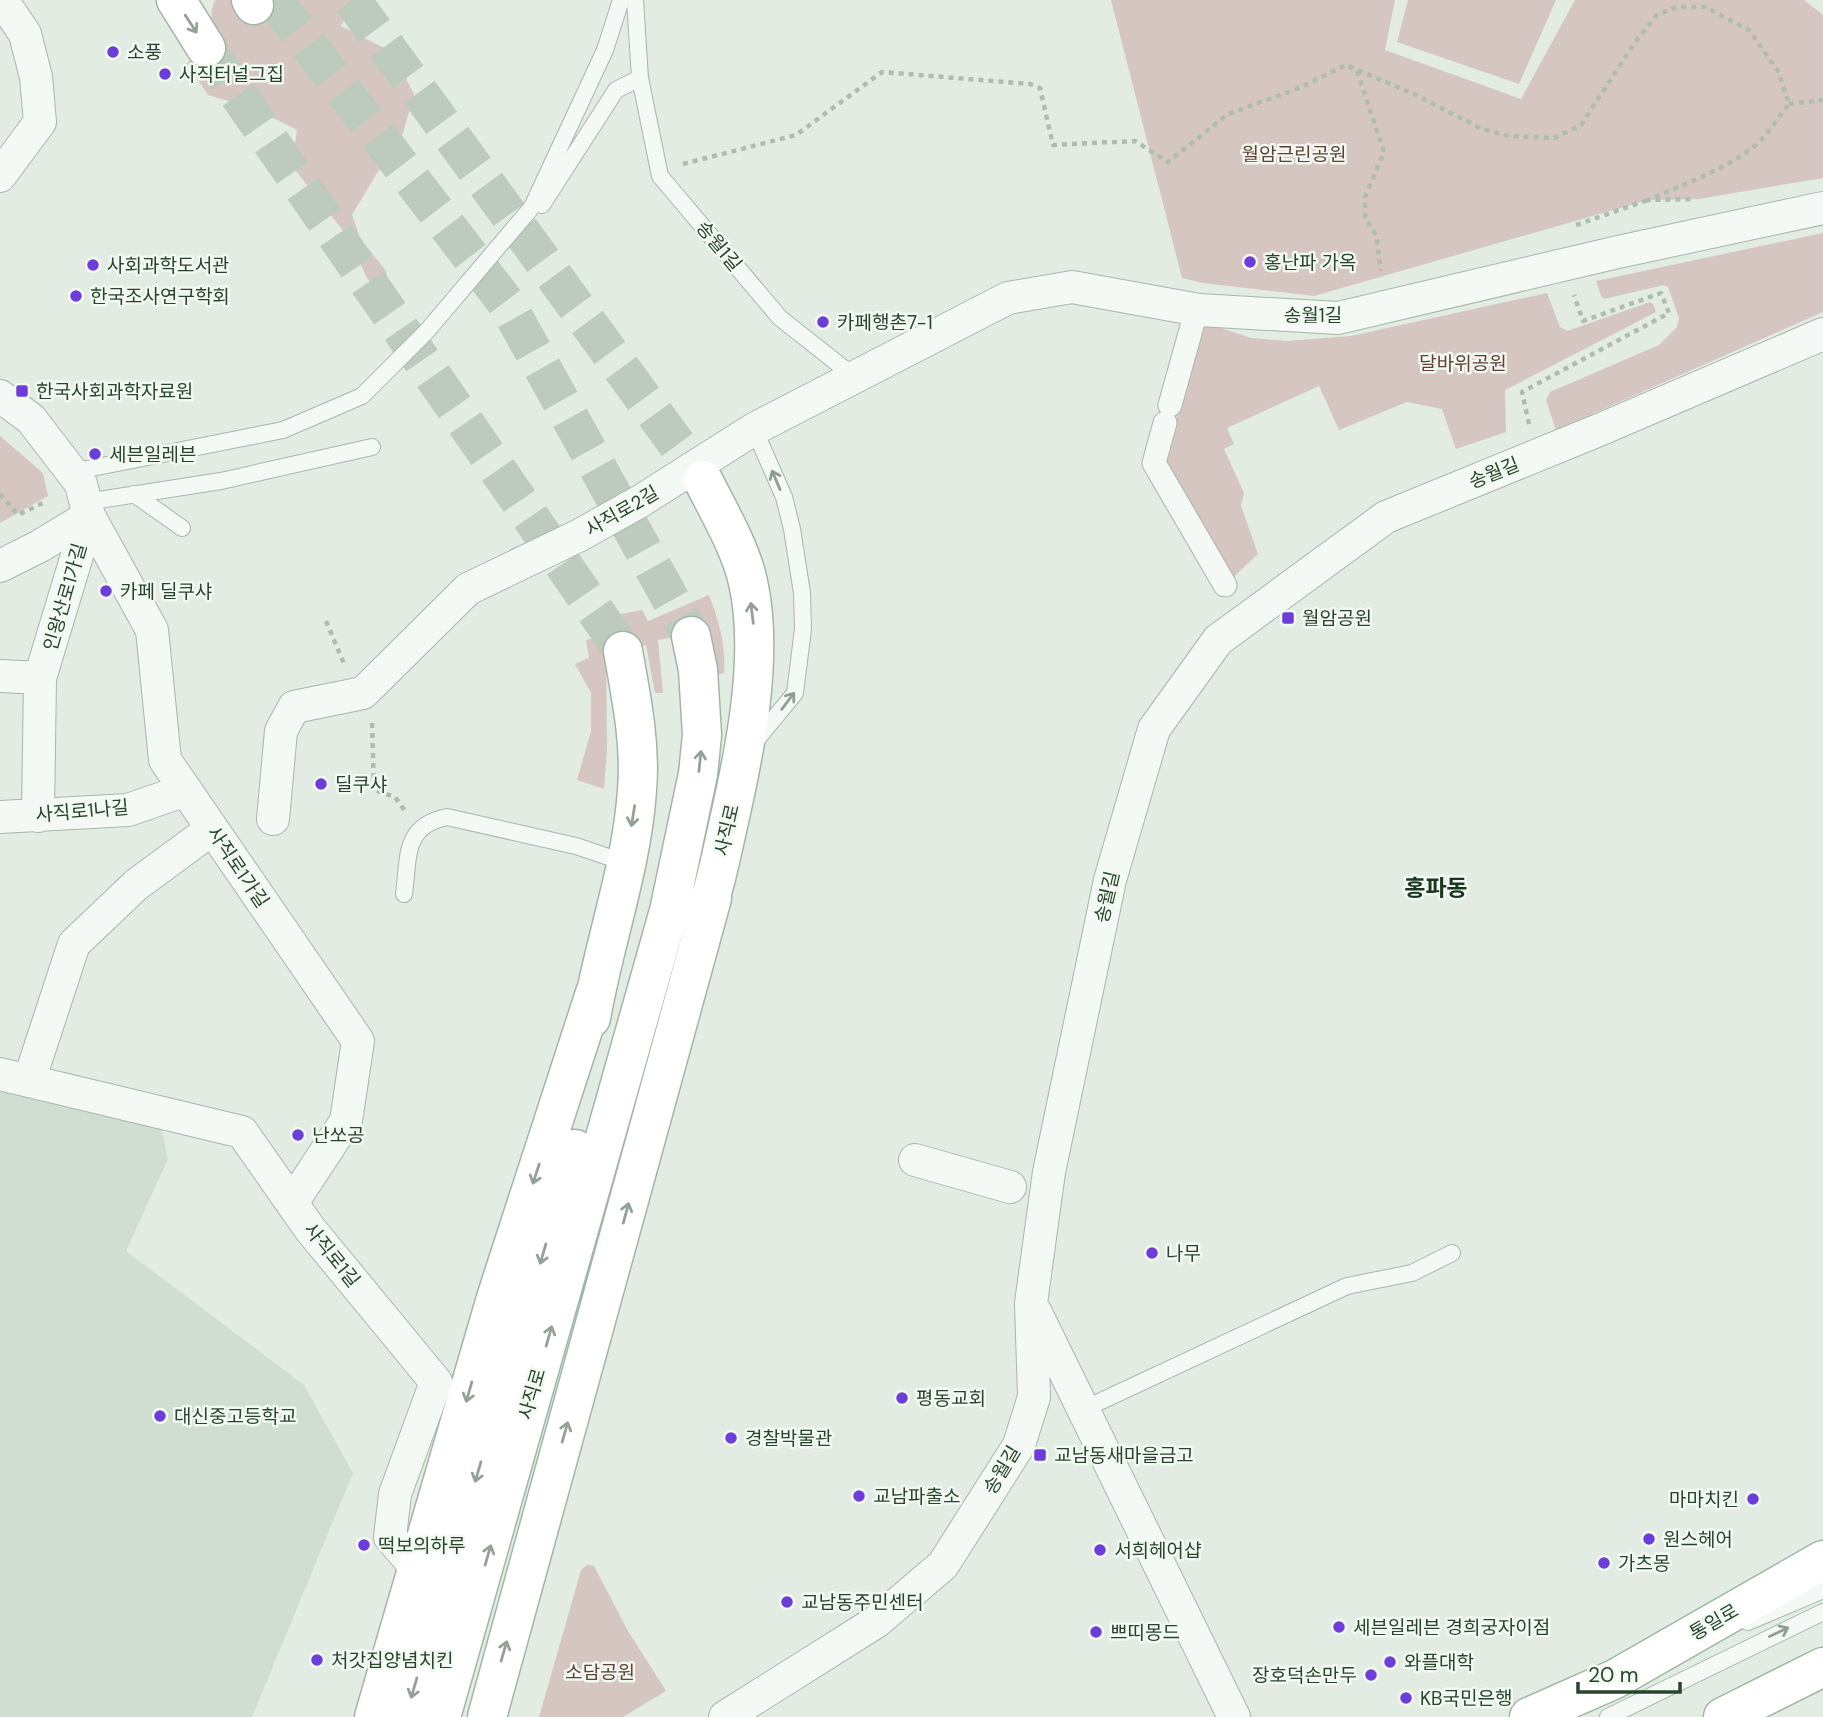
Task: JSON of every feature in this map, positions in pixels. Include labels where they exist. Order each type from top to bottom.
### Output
[{"type":"main road","points":[[176,0],[206,48]]},
{"type":"main road","name":"사직로","points":[[596,1168],[712,898],[745,754],[755,638],[748,581],[726,525],[703,480]]},
{"type":"main road","name":"사직로","points":[[680,639],[698,670],[702,724],[698,774],[669,911],[596,1168],[453,1616],[559,1199],[629,986],[668,829],[676,756],[680,639]]},
{"type":"main road","name":"사직로","points":[[559,1199],[595,993],[626,863],[638,790],[635,721],[623,651]]},
{"type":"main road","points":[[487,1717],[712,898]]},
{"type":"main road","points":[[373,1717],[413,1565],[595,993]]},
{"type":"main road","name":"통일로","points":[[1529,1717],[1615,1679],[1823,1560]]},
{"type":"main road","points":[[406,1717],[453,1616]]},
{"type":"main road","points":[[441,1717],[453,1616]]},
{"type":"main road","points":[[1723,1717],[1823,1667]]},
{"type":"street","points":[[0,176],[40,122],[36,77],[25,34],[2,0]]},
{"type":"street","name":"송월1길","points":[[754,429],[1008,298],[1072,287],[1199,310],[1339,318],[1823,208]]},
{"type":"street","points":[[1194,319],[1154,463],[1226,585]]},
{"type":"street","name":"송월길","points":[[725,1717],[876,1622],[943,1565],[1019,1445],[1034,1397],[1031,1303],[1049,1172],[1110,880],[1154,729],[1218,640],[1386,517],[1823,334]]},
{"type":"street","name":"사직로1가길","points":[[0,396],[31,419],[81,484],[88,509],[152,630],[165,760],[358,1041],[346,1121],[292,1203]]},
{"type":"street","name":"사직로2길","points":[[273,819],[281,731],[294,707],[363,693],[468,589],[578,537],[754,429]]},
{"type":"street","points":[[0,566],[40,546],[88,509]]},
{"type":"street","name":"인왕산로1가길","points":[[18,816],[40,678],[88,509]]},
{"type":"street","points":[[0,676],[40,678]]},
{"type":"street","name":"사직로1나길","points":[[0,844],[18,816],[128,810],[186,790]]},
{"type":"street","name":"사직로1길","points":[[212,829],[136,886],[74,944],[14,1077],[242,1132],[310,1229],[436,1382],[394,1494],[390,1537],[413,1565]]},
{"type":"street","points":[[915,1160],[1010,1187]]},
{"type":"street","points":[[1031,1303],[1234,1717]]},
{"type":"street","points":[[355,1717],[413,1565]]},
{"type":"lane","points":[[72,472],[283,430],[362,396],[427,331],[532,207],[606,50],[621,0]]},
{"type":"lane","name":"송월1길","points":[[635,0],[640,78],[660,176],[780,318],[856,378]]},
{"type":"lane","points":[[539,210],[616,90],[640,78]]},
{"type":"lane","points":[[745,754],[795,693],[803,629],[802,593],[792,528],[784,497],[754,429]]},
{"type":"lane","points":[[88,509],[134,494],[221,481],[372,447]]},
{"type":"lane","points":[[134,494],[182,528]]},
{"type":"lane","points":[[404,894],[412,837],[431,820],[447,817],[576,846],[626,863]]},
{"type":"lane","points":[[1082,1409],[1347,1286],[1412,1273],[1451,1253]]},
{"type":"lane","points":[[1615,1679],[1823,1590]]},
{"type":"lane","points":[[1608,1717],[1823,1612]]},
{"type":"path","points":[[675,166],[796,135],[882,72],[1030,84],[1040,88],[1054,145],[1135,141],[1168,162],[1228,114],[1297,89],[1346,65],[1416,95],[1482,129],[1509,136],[1554,138],[1581,125],[1636,41],[1657,15],[1677,8],[1705,7],[1749,30],[1778,71],[1789,104]]},
{"type":"path","points":[[1356,69],[1384,152],[1365,197],[1365,218],[1376,235],[1381,271]]},
{"type":"path","points":[[1699,199],[1648,200],[1722,166],[1747,151],[1762,139],[1789,104],[1823,100]]},
{"type":"path","points":[[1535,456],[1522,392],[1669,313],[1661,293],[1583,321],[1564,265]]},
{"type":"path","points":[[0,494],[18,515],[41,503]]},
{"type":"path","points":[[374,790],[395,797],[410,819],[421,829]]},
{"type":"shaded area","name":"대신중고등학교","points":[[0,1078],[158,1114],[168,1159],[126,1251],[304,1385],[353,1473],[252,1717],[0,1717]]},
{"type":"green space","points":[[215,0],[354,0],[341,26],[386,49],[384,56],[404,67],[414,94],[399,147],[377,173],[352,215],[360,238],[386,271],[388,284],[378,292],[367,278],[348,237],[292,166],[297,130],[253,108],[208,95],[187,63],[221,41],[212,21]]},
{"type":"green space","name":"월암근린공원","points":[[1111,0],[1395,0],[1385,50],[1521,99],[1575,0],[1804,0],[1823,15],[1823,178],[1699,199],[1648,200],[1314,296],[1203,283],[1182,278]]},
{"type":"green space","points":[[1408,0],[1556,0],[1519,84],[1397,42]]},
{"type":"green space","name":"달바위공원","points":[[1823,233],[1823,312],[1556,430],[1546,400],[1550,392],[1659,345],[1677,327],[1679,318],[1668,287],[1664,285],[1604,299],[1596,281]]},
{"type":"green space","name":"달바위공원","points":[[1547,293],[1560,327],[1567,331],[1650,302],[1656,312],[1505,390],[1506,432],[1456,449],[1442,409],[1407,402],[1339,430],[1319,386],[1227,428],[1234,444],[1224,449],[1244,493],[1241,506],[1258,554],[1225,585],[1154,463],[1175,426],[1194,319],[1251,338],[1286,341],[1351,336]]},
{"type":"green space","points":[[0,436],[43,473],[48,496],[0,523]]},
{"type":"green space","points":[[709,595],[721,633],[724,673],[715,675],[707,631],[658,640],[663,693],[655,693],[646,645],[606,652],[607,750],[604,789],[577,780],[591,731],[591,693],[575,664],[589,658],[586,640],[624,630],[621,614],[642,610],[648,621]]},
{"type":"green space","name":"소담공원","points":[[587,1565],[594,1566],[628,1631],[666,1691],[623,1717],[539,1717],[581,1570]]},
{"type":"tunnel","points":[[274,0],[507,304],[691,636]]},
{"type":"tunnel","points":[[352,0],[703,480]]},
{"type":"tunnel","points":[[206,48],[623,651]]},
{"type":"place","name":"소풍","points":[[113,52]]},
{"type":"place","name":"사직터널그집","points":[[165,74]]},
{"type":"place","name":"홍난파 가옥","points":[[1250,262]]},
{"type":"place","name":"사회과학도서관","points":[[93,265]]},
{"type":"place","name":"한국조사연구학회","points":[[76,296]]},
{"type":"place","name":"카페행촌7-1","points":[[823,322]]},
{"type":"place","name":"한국사회과학자료원","points":[[22,391]]},
{"type":"place","name":"세븐일레븐","points":[[95,454]]},
{"type":"place","name":"카페 딜쿠샤","points":[[106,591]]},
{"type":"place","name":"월암공원","points":[[1288,618]]},
{"type":"place","name":"딜쿠샤","points":[[321,784]]},
{"type":"place","name":"난쏘공","points":[[298,1135]]},
{"type":"place","name":"나무","points":[[1152,1253]]},
{"type":"place","name":"평동교회","points":[[902,1398]]},
{"type":"place","name":"대신중고등학교","points":[[160,1416]]},
{"type":"place","name":"경찰박물관","points":[[731,1438]]},
{"type":"place","name":"교남동새마을금고","points":[[1040,1455]]},
{"type":"place","name":"교남파출소","points":[[859,1496]]},
{"type":"place","name":"마마치킨","points":[[1753,1499]]},
{"type":"place","name":"원스헤어","points":[[1649,1539]]},
{"type":"place","name":"떡보의하루","points":[[364,1545]]},
{"type":"place","name":"서희헤어샵","points":[[1100,1550]]},
{"type":"place","name":"가츠몽","points":[[1604,1563]]},
{"type":"place","name":"교남동주민센터","points":[[787,1602]]},
{"type":"place","name":"세븐일레븐 경희궁자이점","points":[[1339,1627]]},
{"type":"place","name":"쁘띠몽드","points":[[1096,1632]]},
{"type":"place","name":"처갓집양념치킨","points":[[317,1660]]},
{"type":"place","name":"와플대학","points":[[1390,1662]]},
{"type":"place","name":"장호덕손만두","points":[[1371,1675]]},
{"type":"place","name":"KB국민은행","points":[[1406,1698]]},
{"type":"district","name":"홍파동","points":[[1436,888]]}]
